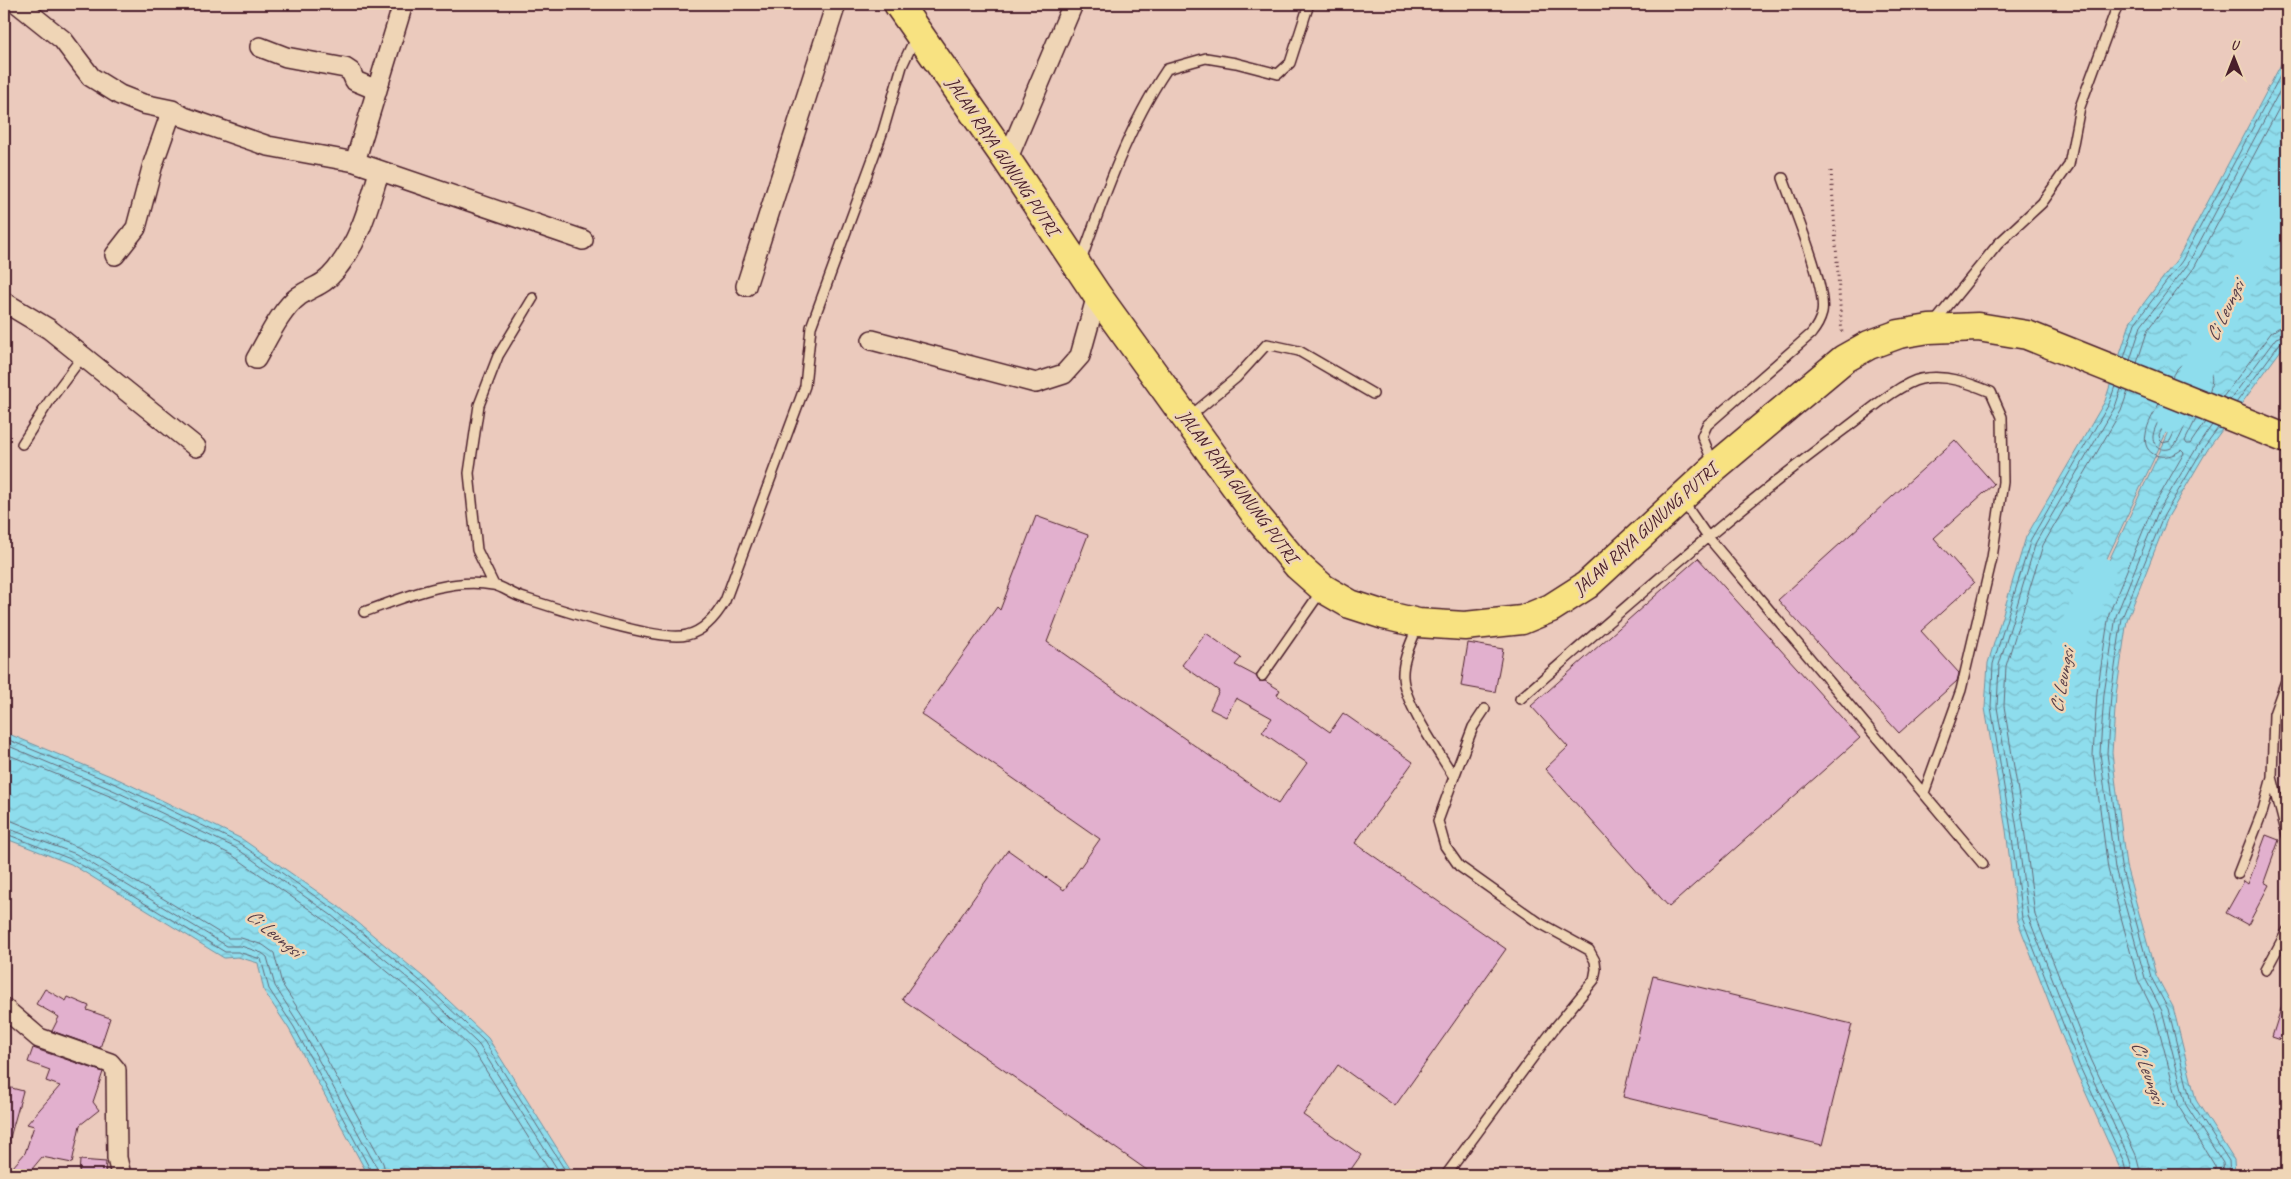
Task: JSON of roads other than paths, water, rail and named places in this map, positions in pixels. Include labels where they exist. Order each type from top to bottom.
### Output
[{"type":"main road","name":"JALAN RAYA GUNUNG PUTRI","points":[[898,4],[1007,160],[1097,295],[1259,520],[1298,566],[1324,589],[1350,604],[1384,615],[1418,623],[1465,626],[1500,624],[1522,620],[1551,608],[1587,585],[1715,467],[1844,359],[1869,345],[1892,337],[1929,329],[1978,327],[2026,335],[2287,440]]},
{"type":"street","points":[[18,4],[63,40],[91,77],[120,95],[143,104],[172,110],[184,117],[268,146],[354,162],[583,240]]},
{"type":"street","points":[[354,162],[403,4]]},
{"type":"street","points":[[746,286],[836,4]]},
{"type":"street","points":[[1007,160],[1073,4]]},
{"type":"street","points":[[260,47],[286,57],[345,68],[351,72],[355,81],[377,90]]},
{"type":"street","points":[[115,256],[136,228],[153,164],[172,110]]},
{"type":"street","points":[[256,359],[277,322],[298,296],[324,284],[347,256],[359,234],[379,172]]},
{"type":"street","points":[[872,340],[1036,382],[1064,374],[1080,356],[1097,295]]},
{"type":"street","points":[[4,302],[49,329],[196,446]]},
{"type":"street","points":[[4,1008],[39,1038],[110,1063],[116,1070],[117,1158],[121,1175]]},
{"type":"lane","points":[[1078,267],[1107,188],[1153,90],[1167,68],[1206,58],[1236,63],[1278,74],[1290,63],[1309,4]]},
{"type":"lane","points":[[1929,329],[1998,244],[2042,203],[2069,165],[2080,107],[2118,4]]},
{"type":"lane","points":[[364,612],[451,584],[494,585],[518,596],[650,634],[686,636],[714,619],[725,601],[805,386],[811,327],[883,131],[902,66],[918,31]]},
{"type":"lane","points":[[1715,467],[1702,436],[1707,425],[1811,334],[1822,314],[1823,302],[1814,267],[1783,178]]},
{"type":"lane","points":[[494,585],[477,550],[469,473],[479,405],[498,356],[533,298]]},
{"type":"lane","points":[[1186,419],[1236,378],[1267,344],[1299,351],[1373,394]]},
{"type":"lane","points":[[22,444],[50,400],[82,357]]},
{"type":"lane","points":[[1520,699],[1707,536],[1796,464],[1898,390],[1920,379],[1947,378],[1970,383],[1991,392],[2002,417],[2003,482],[1992,558],[1961,690],[1924,793]]},
{"type":"lane","points":[[1681,499],[1707,536],[1983,864]]},
{"type":"lane","points":[[1262,676],[1324,589]]},
{"type":"lane","points":[[1418,623],[1406,657],[1403,677],[1409,699],[1454,777]]},
{"type":"lane","points":[[2238,874],[2263,810],[2272,776],[2274,714],[2287,678]]},
{"type":"lane","points":[[1446,1175],[1553,1030],[1594,980],[1596,969],[1596,961],[1589,950],[1538,922],[1458,866],[1444,846],[1438,821],[1473,727],[1485,709]]},
{"type":"lane","points":[[2272,776],[2287,835]]},
{"type":"lane","points":[[2266,970],[2287,931]]},
{"type":"water","points":[[2287,53],[2287,342],[2208,449],[2168,517],[2127,620],[2116,695],[2112,753],[2126,866],[2156,975],[2173,1007],[2196,1100],[2234,1160],[2235,1175],[2123,1175],[2074,1067],[2017,919],[2006,830],[1985,708],[1988,663],[2026,537],[2105,401],[2131,320],[2178,258]],"holes":[[[2224,314],[2070,644],[2084,607]]]},
{"type":"water","points":[[4,732],[120,780],[242,839],[338,906],[428,981],[488,1038],[574,1175],[368,1175],[289,1029],[264,991],[258,963],[238,957],[224,958],[71,864],[4,838]]},
{"type":"waterway","name":"Ci Leungsi","points":[[2172,418],[2287,186]]},
{"type":"waterway","name":"Ci Leungsi","points":[[2057,701],[2062,660],[2100,572]]}]
